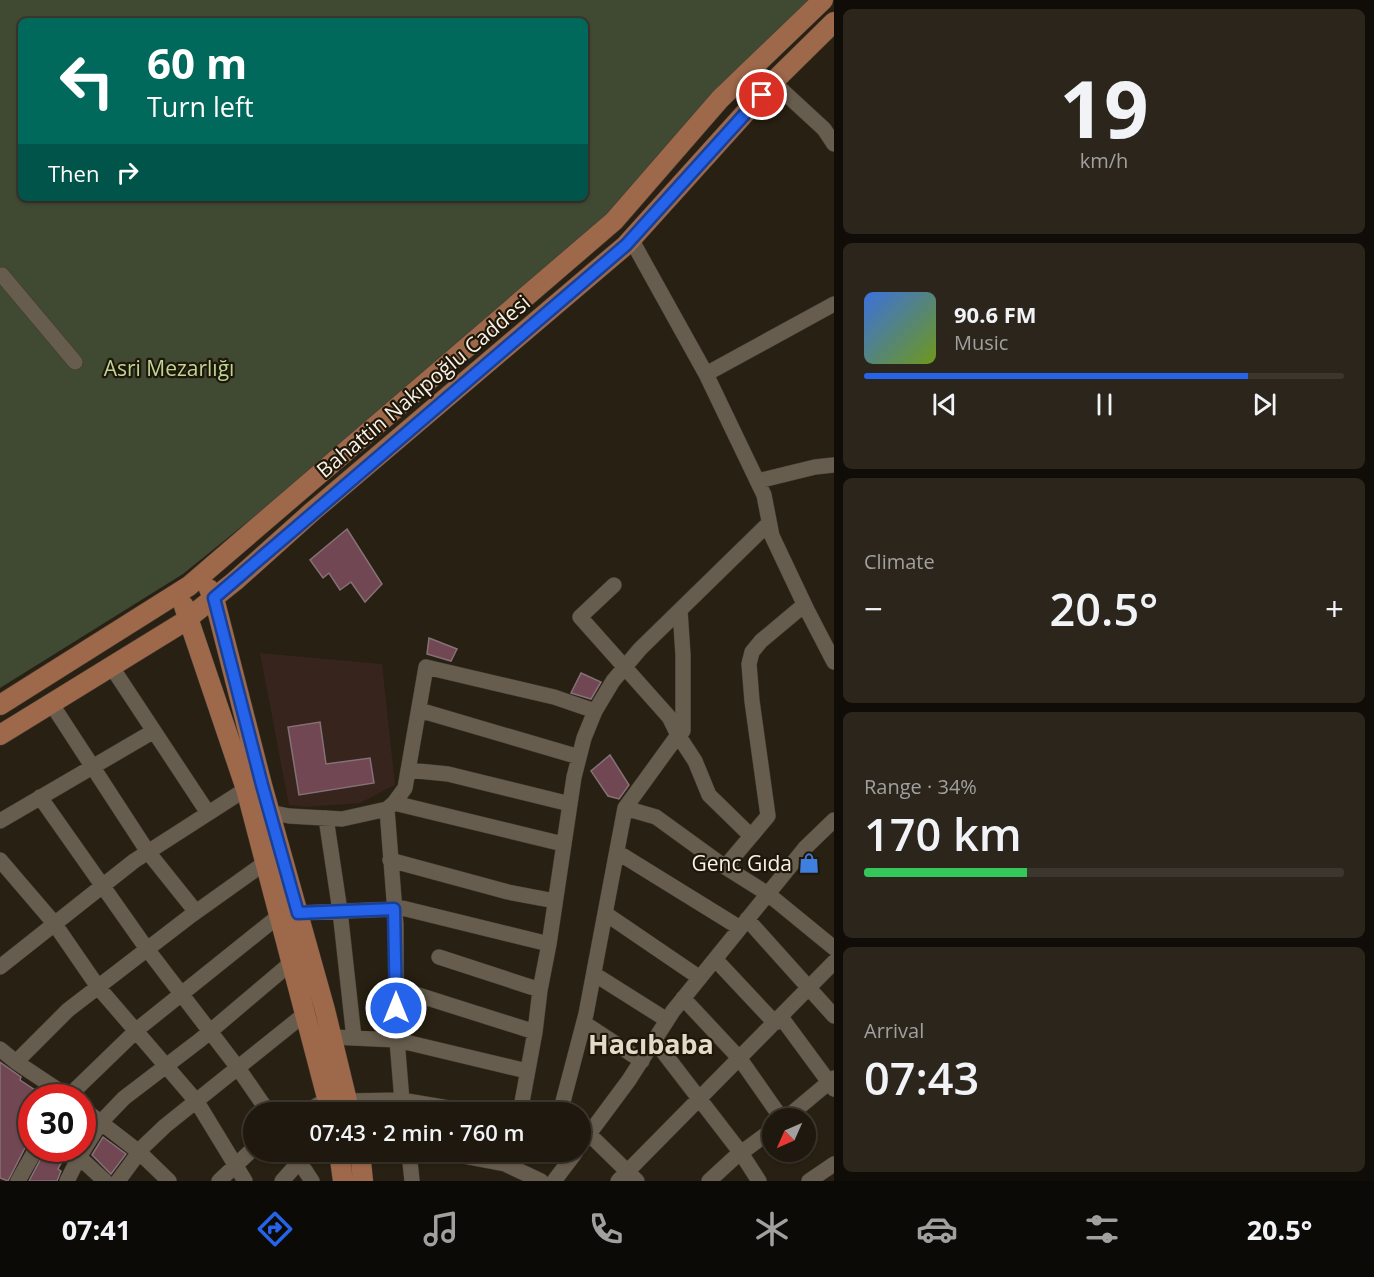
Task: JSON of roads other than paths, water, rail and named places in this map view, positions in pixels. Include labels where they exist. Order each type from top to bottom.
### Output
[{"type":"main road","name":"Bahattin Nakıpoğlu Caddesi","points":[[0,705],[180,592],[201,575],[614,221],[720,99],[823,0]]},
{"type":"main road","name":"Bahattin Nakıpoğlu Caddesi","points":[[0,735],[188,618],[214,598],[631,239],[773,82],[834,22]]},
{"type":"main road","points":[[201,575],[214,598],[269,812],[289,914],[292,962],[328,1102]]},
{"type":"main road","points":[[180,592],[246,789],[266,862],[289,914],[332,1037],[348,1102]]},
{"type":"main road","points":[[340,1162],[343,1181]]},
{"type":"main road","points":[[361,1162],[363,1181]]},
{"type":"street","points":[[773,82],[824,129],[834,144]]},
{"type":"street","points":[[631,239],[706,374],[758,481],[764,495],[772,536],[834,663]]},
{"type":"street","points":[[2,275],[75,363]]},
{"type":"street","points":[[706,374],[834,304]]},
{"type":"street","points":[[758,481],[815,467],[834,465]]},
{"type":"street","points":[[522,1102],[535,1032],[570,804],[584,738],[595,711],[613,681],[640,649],[769,523]]},
{"type":"street","points":[[614,585],[580,617],[669,717],[695,761],[709,795],[751,836]]},
{"type":"street","points":[[725,867],[768,816],[752,701],[749,664],[752,652],[761,641],[804,605]]},
{"type":"street","points":[[563,1102],[584,1023],[625,808],[683,730],[680,610]]},
{"type":"street","points":[[111,666],[208,813]]},
{"type":"street","points":[[402,1102],[390,860],[391,806],[405,788],[426,667],[554,697],[595,711]]},
{"type":"street","points":[[51,703],[148,852],[195,912]]},
{"type":"street","points":[[418,710],[579,757]]},
{"type":"street","points":[[0,821],[154,731]]},
{"type":"street","points":[[408,770],[448,774],[570,804]]},
{"type":"street","points":[[0,966],[148,852],[246,789]]},
{"type":"street","points":[[40,797],[180,995],[238,1068],[261,1102]]},
{"type":"street","points":[[269,812],[342,819],[391,806],[563,844]]},
{"type":"street","points":[[625,808],[656,817],[725,867],[768,894],[834,948]]},
{"type":"street","points":[[326,818],[340,911],[354,1038]]},
{"type":"street","points":[[591,1132],[642,1061],[683,998],[806,848],[833,825]]},
{"type":"street","points":[[617,852],[744,923],[834,1016]]},
{"type":"street","points":[[0,860],[54,923],[98,987],[197,1102],[245,1181]]},
{"type":"street","points":[[390,860],[508,892],[555,901]]},
{"type":"street","points":[[16,1062],[68,1010],[195,912],[266,862]]},
{"type":"street","points":[[0,1049],[69,1098],[136,1031],[180,995],[289,914],[394,907],[549,944]]},
{"type":"street","points":[[606,914],[700,978]]},
{"type":"street","points":[[439,957],[540,990]]},
{"type":"street","points":[[715,959],[778,1020],[832,1084],[799,1108]]},
{"type":"street","points":[[96,1132],[124,1098],[167,1067],[292,962]]},
{"type":"street","points":[[591,1145],[628,1178],[834,962]]},
{"type":"street","points":[[594,974],[667,1020]]},
{"type":"street","points":[[396,988],[535,1032]]},
{"type":"street","points":[[683,998],[740,1059],[776,1108]]},
{"type":"street","points":[[118,1181],[139,1152],[165,1126],[306,1013]]},
{"type":"street","points":[[584,1023],[642,1061]]},
{"type":"street","points":[[332,1037],[397,1040],[527,1071]]},
{"type":"street","points":[[654,1040],[701,1099],[759,1181]]},
{"type":"street","points":[[96,1118],[139,1152],[169,1181]]},
{"type":"street","points":[[709,1181],[762,1137]]},
{"type":"street","points":[[219,1181],[243,1158]]},
{"type":"street","points":[[18,1181],[29,1162]]},
{"type":"street","points":[[68,1181],[78,1162]]},
{"type":"street","points":[[85,1162],[105,1181]]},
{"type":"street","points":[[282,1181],[293,1162]]},
{"type":"street","points":[[299,1162],[312,1181]]},
{"type":"street","points":[[410,1162],[412,1181]]},
{"type":"street","points":[[513,1162],[541,1181]]},
{"type":"street","points":[[554,1181],[568,1162]]},
{"type":"street","points":[[809,1181],[834,1164]]},
{"type":"place","name":"Genc Gıda","points":[[809,863]]},
{"type":"district","name":"Hacıbaba","points":[[651,1043]]},
{"type":"park label","name":"Asri Mezarlığı","points":[[169,368]]}]
